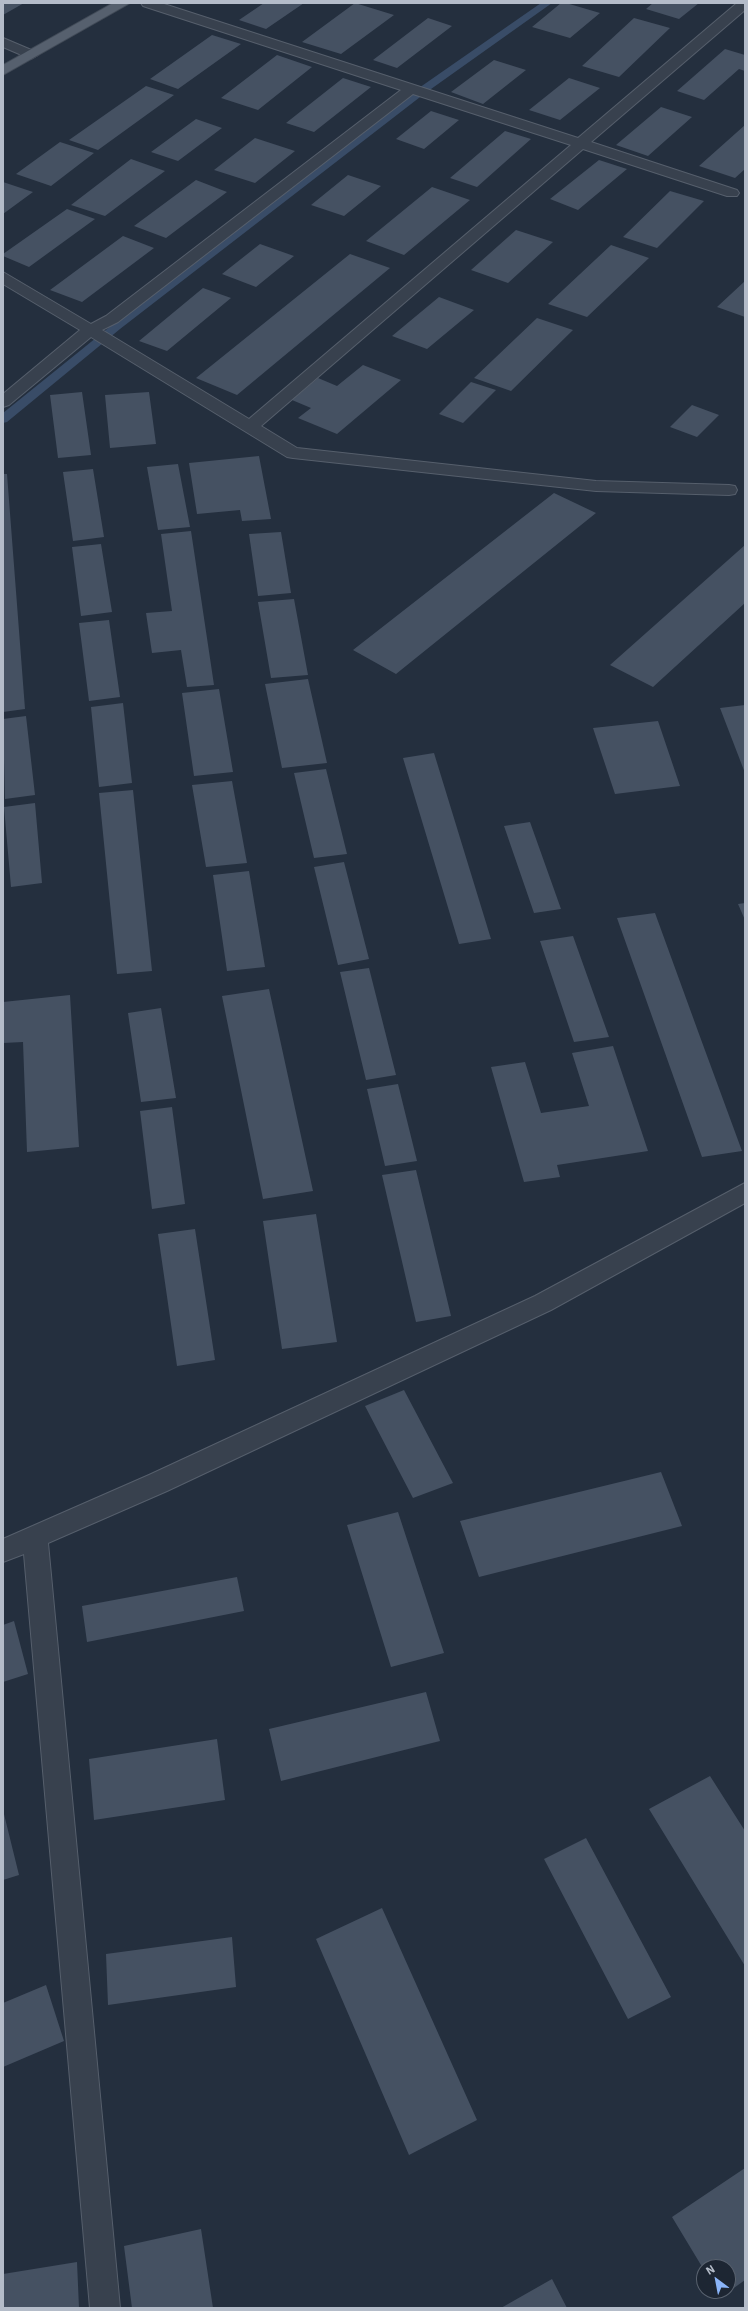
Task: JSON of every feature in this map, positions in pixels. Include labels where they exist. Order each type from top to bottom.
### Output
[{"type":"main road","points":[[3,71],[123,3]]},
{"type":"street","points":[[148,3],[732,193]]},
{"type":"street","points":[[250,427],[745,3]]},
{"type":"street","points":[[3,42],[31,55]]},
{"type":"street","points":[[3,402],[90,330],[112,319],[412,88]]},
{"type":"street","points":[[3,277],[293,453],[596,486],[729,490]]},
{"type":"street","points":[[3,1551],[158,1483],[543,1302],[745,1192]]},
{"type":"street","points":[[35,1537],[105,2308]]},
{"type":"building","points":[[3,3],[24,3],[3,15]]},
{"type":"building","points":[[264,3],[304,3],[266,29],[239,20]]},
{"type":"building","points":[[355,3],[394,15],[341,54],[302,42]]},
{"type":"building","points":[[561,3],[566,3],[600,13],[570,38],[532,27]]},
{"type":"building","points":[[653,3],[699,3],[679,19],[646,9]]},
{"type":"building","points":[[428,18],[452,26],[397,68],[373,60]]},
{"type":"building","points":[[634,18],[670,28],[619,77],[582,66]]},
{"type":"building","points":[[212,35],[241,44],[178,89],[150,79]]},
{"type":"building","points":[[725,49],[745,55],[745,71],[739,69],[704,100],[677,91]]},
{"type":"building","points":[[277,55],[312,67],[258,110],[221,98]]},
{"type":"building","points":[[494,60],[526,70],[483,104],[451,92]]},
{"type":"building","points":[[343,78],[371,87],[314,132],[286,123]]},
{"type":"building","points":[[569,78],[600,88],[560,120],[529,110]]},
{"type":"building","points":[[146,86],[174,95],[98,150],[69,140]]},
{"type":"building","points":[[661,107],[692,117],[648,156],[616,145]]},
{"type":"building","points":[[431,111],[459,120],[424,149],[396,139]]},
{"type":"building","points":[[196,119],[222,128],[178,161],[151,152]]},
{"type":"building","points":[[745,125],[745,169],[735,178],[699,166]]},
{"type":"building","points":[[505,131],[531,139],[477,187],[450,178]]},
{"type":"building","points":[[255,138],[295,151],[255,183],[214,170]]},
{"type":"building","points":[[60,142],[94,153],[51,186],[16,174]]},
{"type":"building","points":[[131,159],[165,171],[105,216],[71,205]]},
{"type":"building","points":[[599,160],[627,169],[578,210],[550,199]]},
{"type":"building","points":[[348,175],[381,186],[344,216],[311,205]]},
{"type":"building","points":[[196,180],[227,192],[166,238],[134,226]]},
{"type":"building","points":[[3,182],[33,192],[3,214]]},
{"type":"building","points":[[432,187],[470,200],[404,255],[366,241]]},
{"type":"building","points":[[670,191],[704,201],[657,248],[623,237]]},
{"type":"building","points":[[67,209],[95,219],[29,267],[3,256],[3,254]]},
{"type":"building","points":[[516,230],[553,242],[508,283],[471,270]]},
{"type":"building","points":[[123,236],[154,248],[82,302],[50,290]]},
{"type":"building","points":[[260,244],[294,256],[256,287],[222,274]]},
{"type":"building","points":[[611,245],[649,258],[587,317],[548,304]]},
{"type":"building","points":[[350,254],[390,268],[237,395],[196,378]]},
{"type":"building","points":[[745,281],[745,317],[717,307]]},
{"type":"building","points":[[203,288],[231,298],[167,351],[139,341]]},
{"type":"building","points":[[439,297],[474,310],[427,349],[392,336]]},
{"type":"building","points":[[537,318],[573,330],[511,391],[474,378]]},
{"type":"building","points":[[363,365],[401,380],[337,434],[298,418],[311,408],[292,400],[318,378],[337,386]]},
{"type":"building","points":[[471,382],[496,390],[463,423],[439,414]]},
{"type":"building","points":[[82,392],[91,455],[58,458],[50,395]]},
{"type":"building","points":[[149,392],[156,444],[110,448],[105,395]]},
{"type":"building","points":[[692,405],[719,415],[697,437],[670,427]]},
{"type":"building","points":[[259,456],[271,519],[242,521],[240,510],[197,514],[189,463]]},
{"type":"building","points":[[178,464],[190,527],[158,530],[147,467]]},
{"type":"building","points":[[93,469],[104,537],[73,541],[63,472]]},
{"type":"building","points":[[3,474],[7,474],[25,709],[3,712]]},
{"type":"building","points":[[554,493],[596,513],[396,674],[353,650]]},
{"type":"building","points":[[191,531],[214,685],[187,687],[181,650],[152,653],[146,613],[172,611],[161,534]]},
{"type":"building","points":[[281,532],[291,593],[258,596],[249,534]]},
{"type":"building","points":[[101,544],[112,612],[81,616],[72,547]]},
{"type":"building","points":[[745,545],[745,603],[653,687],[610,665]]},
{"type":"building","points":[[294,599],[308,675],[271,678],[258,602]]},
{"type":"building","points":[[109,620],[120,697],[89,701],[79,623]]},
{"type":"building","points":[[308,679],[327,763],[282,768],[265,684]]},
{"type":"building","points":[[219,689],[233,772],[194,776],[182,693]]},
{"type":"building","points":[[123,703],[132,783],[99,787],[91,707]]},
{"type":"building","points":[[745,705],[745,773],[720,708]]},
{"type":"building","points":[[26,716],[35,795],[5,799],[3,719]]},
{"type":"building","points":[[658,721],[680,786],[615,794],[593,728]]},
{"type":"building","points":[[434,753],[491,939],[459,944],[403,758]]},
{"type":"building","points":[[326,769],[347,854],[314,858],[294,773]]},
{"type":"building","points":[[232,781],[247,863],[206,867],[192,785]]},
{"type":"building","points":[[133,790],[152,971],[117,974],[99,793]]},
{"type":"building","points":[[35,803],[42,883],[11,887],[4,807]]},
{"type":"building","points":[[530,822],[561,909],[534,913],[504,826]]},
{"type":"building","points":[[344,862],[369,959],[338,965],[314,867]]},
{"type":"building","points":[[249,871],[265,967],[227,971],[213,875]]},
{"type":"building","points":[[745,903],[745,920],[738,904]]},
{"type":"building","points":[[655,913],[742,1151],[702,1157],[617,918]]},
{"type":"building","points":[[573,936],[609,1037],[574,1042],[540,941]]},
{"type":"building","points":[[369,968],[396,1075],[366,1080],[340,972]]},
{"type":"building","points":[[269,989],[313,1191],[263,1199],[222,996]]},
{"type":"building","points":[[70,995],[79,1147],[27,1152],[23,1042],[3,1043],[3,1002]]},
{"type":"building","points":[[161,1008],[176,1098],[141,1102],[128,1013]]},
{"type":"building","points":[[613,1046],[648,1151],[557,1165],[560,1177],[524,1182],[491,1067],[525,1062],[541,1113],[589,1106],[572,1053]]},
{"type":"building","points":[[398,1084],[417,1161],[385,1166],[367,1089]]},
{"type":"building","points":[[172,1107],[185,1204],[152,1209],[140,1111]]},
{"type":"building","points":[[416,1170],[451,1316],[416,1322],[382,1175]]},
{"type":"building","points":[[316,1214],[337,1342],[282,1349],[263,1221]]},
{"type":"building","points":[[195,1229],[215,1360],[177,1366],[158,1234]]},
{"type":"building","points":[[404,1390],[453,1483],[413,1498],[365,1406]]},
{"type":"building","points":[[661,1472],[682,1526],[479,1577],[460,1521]]},
{"type":"building","points":[[398,1512],[444,1653],[391,1667],[347,1525]]},
{"type":"building","points":[[237,1577],[244,1611],[87,1642],[82,1606]]},
{"type":"building","points":[[14,1621],[28,1674],[3,1682],[3,1625]]},
{"type":"building","points":[[426,1692],[440,1741],[281,1781],[269,1729]]},
{"type":"building","points":[[217,1739],[225,1800],[94,1820],[89,1759]]},
{"type":"building","points":[[710,1776],[745,1831],[745,1966],[649,1809]]},
{"type":"building","points":[[3,1810],[19,1875],[3,1880]]},
{"type":"building","points":[[586,1838],[671,1997],[628,2019],[544,1859]]},
{"type":"building","points":[[382,1908],[477,2120],[409,2155],[316,1939]]},
{"type":"building","points":[[232,1937],[236,1987],[108,2005],[106,1954]]},
{"type":"building","points":[[46,1985],[64,2041],[3,2067],[3,2003]]},
{"type":"building","points":[[745,2168],[745,2280],[736,2286],[736,2259],[697,2259],[672,2217]]},
{"type":"building","points":[[201,2229],[213,2308],[132,2308],[124,2246]]},
{"type":"building","points":[[77,2262],[79,2308],[3,2308],[3,2274]]},
{"type":"building","points":[[552,2279],[567,2308],[501,2308]]},
{"type":"waterway","points":[[3,419],[116,327],[420,92],[547,3]]}]
